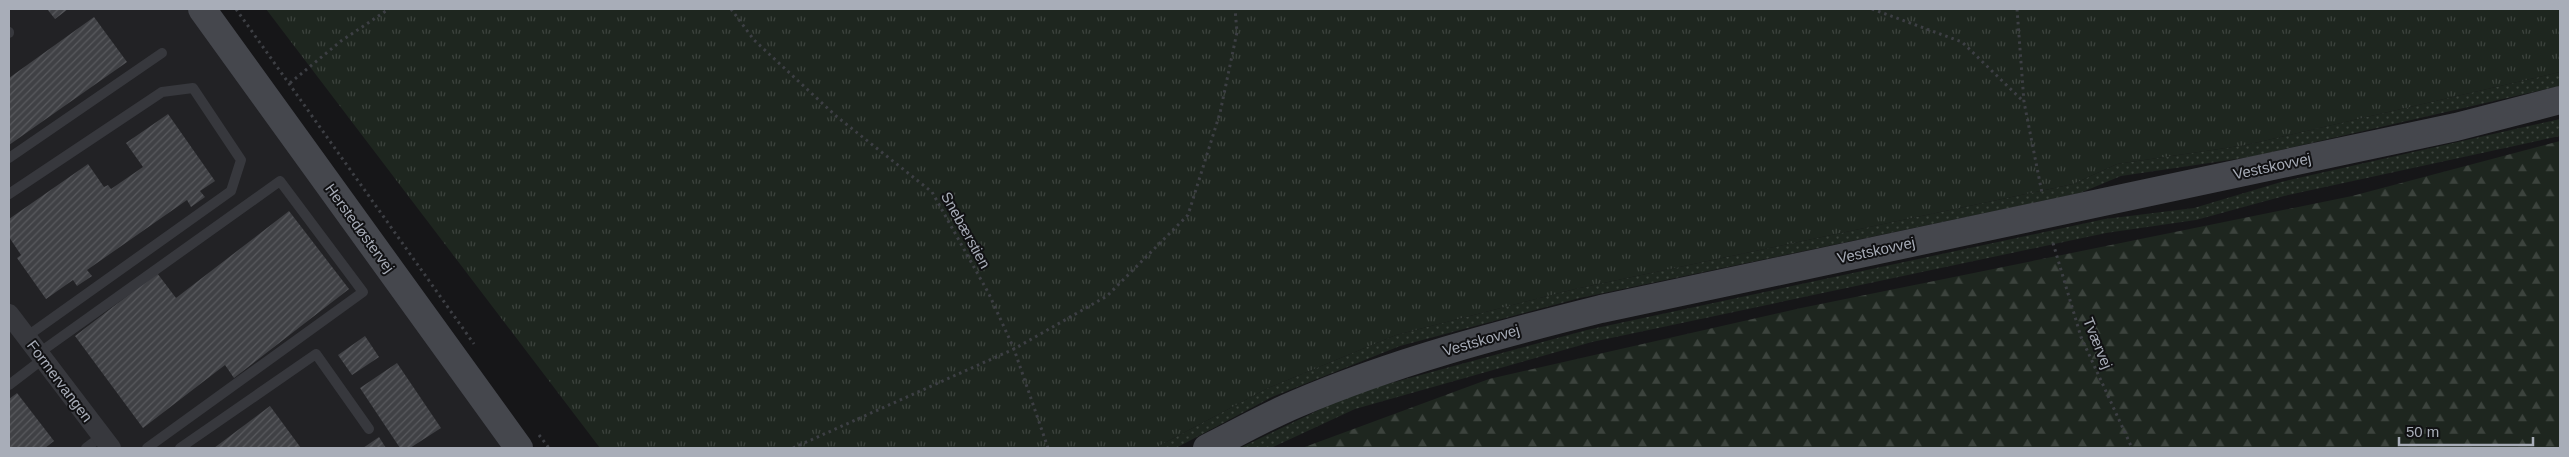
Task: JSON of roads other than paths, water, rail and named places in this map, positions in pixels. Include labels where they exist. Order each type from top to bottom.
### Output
[{"type":"street","name":"Herstedøstervej","points":[[202,9],[528,441]]},
{"type":"street","name":"Vestskovvej","points":[[1207,448],[1295,404],[1392,367],[1478,340],[1601,309],[2456,128],[2560,100]]},
{"type":"street","name":"Formervangen","points":[[9,314],[41,356],[100,444]]},
{"type":"lane","points":[[9,158],[162,53]]},
{"type":"lane","points":[[9,194],[162,92],[193,88],[241,160],[231,191],[26,337]]},
{"type":"lane","points":[[9,384],[41,356],[280,181],[363,292],[148,448]]},
{"type":"lane","points":[[180,448],[316,354],[369,429]]}]
